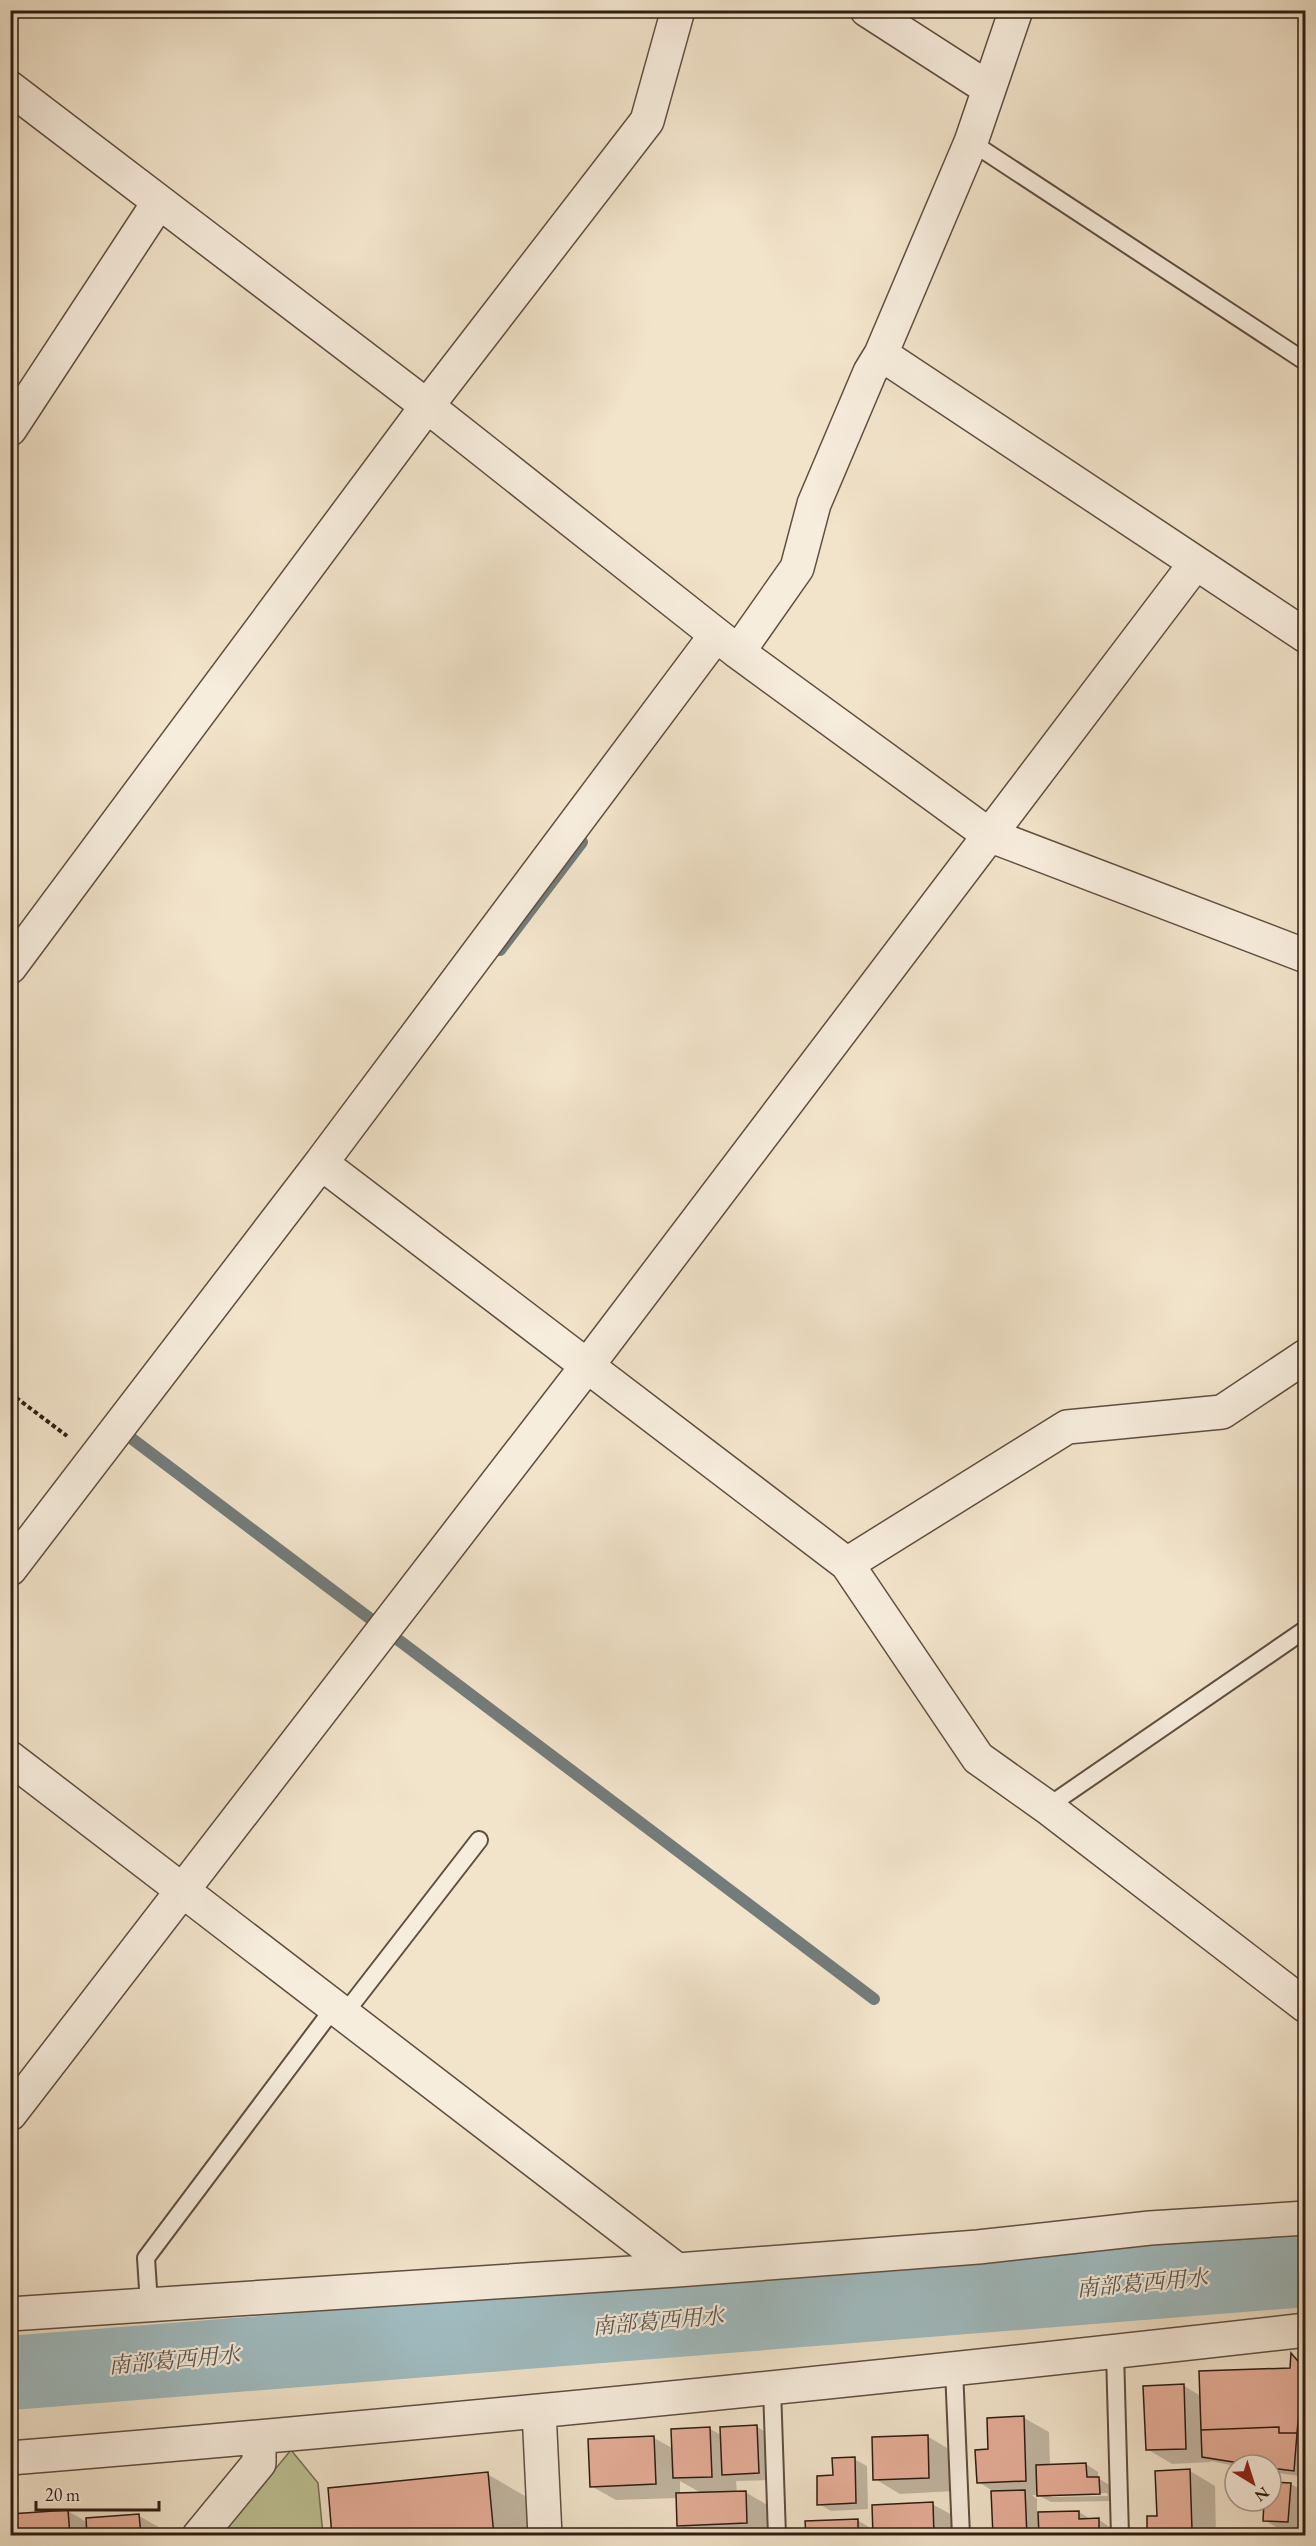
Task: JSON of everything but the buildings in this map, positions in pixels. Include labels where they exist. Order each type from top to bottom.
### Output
[{"type":"street","points":[[10,967],[427,406],[647,121],[678,10]]},
{"type":"street","points":[[867,10],[988,88]]},
{"type":"street","points":[[10,1569],[321,1163],[727,644],[797,568],[814,504],[971,142],[1016,10]]},
{"type":"street","points":[[10,88],[427,406],[727,644],[988,835],[1305,956]]},
{"type":"street","points":[[10,429],[159,202]]},
{"type":"street","points":[[881,354],[1305,636]]},
{"type":"street","points":[[10,2114],[587,1366],[1195,564]]},
{"type":"street","points":[[321,1163],[847,1564],[978,1758],[1047,1807],[1305,2006]]},
{"type":"street","points":[[847,1564],[1067,1427],[1222,1412],[1305,1356]]},
{"type":"street","points":[[10,1758],[340,2009],[677,2270]]},
{"type":"street","points":[[10,2314],[677,2270],[978,2247],[1150,2228],[1305,2218]]},
{"type":"street","points":[[10,2458],[259,2438],[772,2388],[1305,2330]]},
{"type":"street","points":[[539,2411],[545,2535]]},
{"type":"street","points":[[199,2535],[259,2463],[259,2438]]},
{"type":"lane","points":[[971,142],[1305,362]]},
{"type":"lane","points":[[1047,1807],[1305,1629]]},
{"type":"lane","points":[[149,2304],[146,2258],[340,2009],[479,1840]]},
{"type":"lane","points":[[1115,2352],[1120,2535]]},
{"type":"lane","points":[[954,2369],[961,2535]]},
{"type":"lane","points":[[772,2388],[777,2535]]},
{"type":"path","points":[[10,1393],[96,1458]]},
{"type":"green space","points":[[291,2450],[318,2483],[323,2535],[220,2536]]},
{"type":"waterway","points":[[500,950],[582,842]]},
{"type":"waterway","points":[[127,1435],[874,1999]]},
{"type":"waterway","name":"南部葛西用水","points":[[10,2373],[1306,2270]]}]
